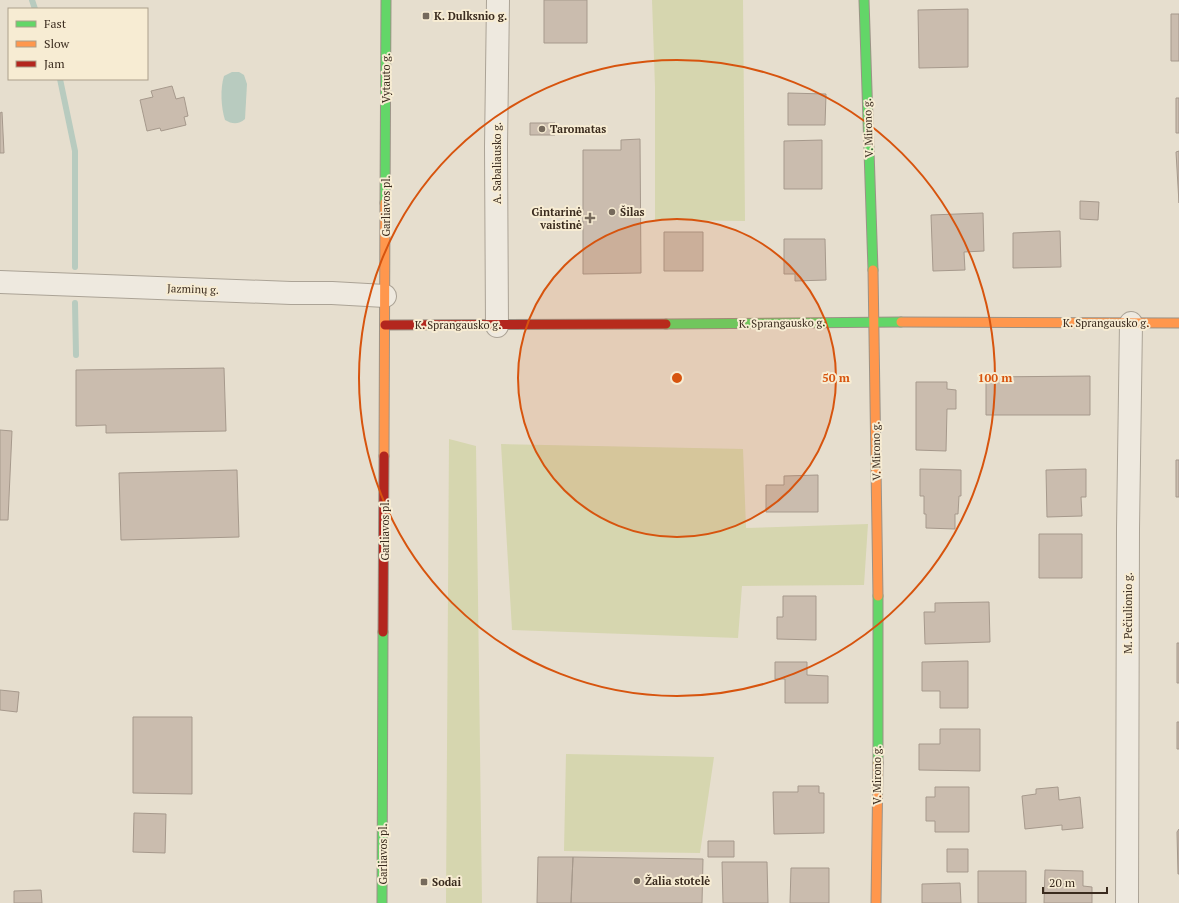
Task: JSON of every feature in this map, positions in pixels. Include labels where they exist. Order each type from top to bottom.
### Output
[{"type":"street","name":"Vytauto g.","points":[[386,0],[386,157]]},
{"type":"street","name":"A. Sabaliausko g.","points":[[497,326],[496,147],[498,0]]},
{"type":"street","name":"V. Mirono g.","points":[[864,0],[875,322],[878,654],[876,903]]},
{"type":"street","name":"Garliavos pl.","points":[[382,903],[386,157]]},
{"type":"street","name":"Jazminų g.","points":[[0,282],[385,296]]},
{"type":"street","name":"K. Sprangausko g.","points":[[385,325],[497,326],[875,322],[1179,323]]},
{"type":"street","name":"M. Pečiulionio g.","points":[[1127,903],[1128,529],[1131,323]]},
{"type":"green space","points":[[652,0],[743,0],[745,221],[655,220],[655,87]]},
{"type":"green space","points":[[449,439],[476,446],[482,903],[446,903]]},
{"type":"green space","points":[[501,444],[743,449],[746,528],[868,524],[864,585],[742,586],[738,638],[512,630]]},
{"type":"green space","points":[[566,754],[714,757],[700,853],[564,851]]},
{"type":"shaded area","points":[[232,72],[239,72],[244,75],[247,84],[245,119],[235,123],[225,120],[222,98],[224,76]]},
{"type":"building","points":[[544,0],[587,0],[587,43],[544,43]]},
{"type":"building","points":[[968,9],[968,67],[919,68],[918,10]]},
{"type":"building","points":[[1171,14],[1179,14],[1179,61],[1171,61]]},
{"type":"building","points":[[172,86],[176,99],[184,97],[188,116],[184,117],[186,125],[161,131],[160,128],[147,131],[140,100],[153,97],[151,91]]},
{"type":"building","points":[[788,93],[826,94],[825,125],[788,125]]},
{"type":"building","points":[[1176,98],[1179,98],[1179,133],[1176,133]]},
{"type":"building","points":[[2,112],[4,153],[0,153],[0,113]]},
{"type":"building","name":"Taromatas","points":[[530,123],[555,123],[555,135],[530,135]]},
{"type":"building","name":"Šilas","points":[[640,139],[641,273],[583,274],[583,150],[621,150],[621,140]]},
{"type":"building","points":[[822,140],[822,189],[784,189],[784,141]]},
{"type":"building","points":[[1179,151],[1179,203],[1176,152]]},
{"type":"building","points":[[1080,201],[1099,202],[1098,220],[1080,219]]},
{"type":"building","points":[[983,213],[984,251],[964,252],[965,270],[933,271],[931,215]]},
{"type":"building","points":[[1060,231],[1061,267],[1013,268],[1013,233]]},
{"type":"building","points":[[664,232],[703,232],[703,271],[664,271]]},
{"type":"building","points":[[784,239],[825,239],[826,280],[795,281],[795,274],[784,274]]},
{"type":"building","points":[[224,368],[226,431],[106,433],[106,425],[76,426],[76,370]]},
{"type":"building","points":[[1090,376],[1090,415],[986,415],[986,377]]},
{"type":"building","points":[[916,382],[947,382],[947,389],[956,390],[956,409],[947,409],[946,451],[916,450]]},
{"type":"building","points":[[0,430],[12,431],[8,520],[0,520]]},
{"type":"building","points":[[1176,460],[1179,460],[1179,497],[1176,497]]},
{"type":"building","points":[[920,469],[961,470],[961,496],[959,496],[958,514],[955,514],[955,529],[926,528],[924,496],[920,496]]},
{"type":"building","points":[[1086,469],[1086,497],[1081,497],[1082,516],[1047,517],[1046,470]]},
{"type":"building","points":[[237,470],[239,537],[121,540],[119,473]]},
{"type":"building","points":[[818,475],[818,512],[766,512],[766,485],[784,485],[784,476]]},
{"type":"building","points":[[1039,534],[1082,534],[1082,578],[1039,578]]},
{"type":"building","points":[[783,596],[816,596],[816,640],[777,639],[777,617],[783,617]]},
{"type":"building","points":[[989,602],[990,642],[925,644],[924,612],[935,612],[935,603]]},
{"type":"building","points":[[1177,643],[1179,643],[1179,683],[1177,683]]},
{"type":"building","points":[[968,661],[968,708],[940,708],[940,691],[922,691],[922,662]]},
{"type":"building","points":[[775,662],[807,662],[807,675],[828,676],[828,703],[785,703],[785,679],[775,679]]},
{"type":"building","points":[[0,690],[19,692],[17,712],[0,710]]},
{"type":"building","points":[[133,717],[192,717],[192,794],[133,793]]},
{"type":"building","points":[[1177,722],[1179,722],[1179,749],[1177,749]]},
{"type":"building","points":[[940,729],[980,729],[980,771],[919,770],[919,744],[940,744]]},
{"type":"building","points":[[798,786],[819,786],[819,793],[824,793],[824,833],[774,834],[773,792],[798,792]]},
{"type":"building","points":[[935,787],[969,787],[969,832],[935,832],[935,821],[926,821],[926,797],[935,797]]},
{"type":"building","points":[[1058,787],[1059,800],[1080,797],[1083,828],[1062,830],[1062,825],[1025,829],[1022,796],[1036,794],[1036,789]]},
{"type":"building","points":[[134,813],[166,814],[165,853],[133,852]]},
{"type":"building","points":[[1179,829],[1179,874],[1178,874],[1177,832]]},
{"type":"building","points":[[708,841],[734,841],[734,857],[708,857]]},
{"type":"building","points":[[947,849],[968,849],[968,872],[947,872]]},
{"type":"building","points":[[538,857],[573,857],[571,903],[537,903]]},
{"type":"building","name":"Žalia stotelė","points":[[573,857],[703,859],[702,903],[571,903]]},
{"type":"building","points":[[722,862],[767,862],[768,903],[723,903]]},
{"type":"building","points":[[791,868],[829,868],[829,903],[790,903]]},
{"type":"building","points":[[1045,870],[1083,871],[1083,886],[1092,887],[1092,903],[1044,903]]},
{"type":"building","points":[[978,871],[1026,871],[1026,903],[978,903]]},
{"type":"building","points":[[960,883],[961,903],[922,903],[922,884]]},
{"type":"building","points":[[41,890],[42,903],[14,903],[14,891]]},
{"type":"waterway","points":[[32,0],[35,8]]},
{"type":"waterway","points":[[60,80],[75,151],[75,267]]},
{"type":"waterway","points":[[75,303],[76,355]]},
{"type":"traffic: fast","points":[[385,203],[386,0]]},
{"type":"traffic: fast","points":[[864,0],[873,270]]},
{"type":"traffic: fast","points":[[666,324],[901,322]]},
{"type":"traffic: fast","points":[[878,596],[878,763]]},
{"type":"traffic: fast","points":[[382,903],[383,632]]},
{"type":"traffic: slow","points":[[384,456],[385,203]]},
{"type":"traffic: slow","points":[[873,270],[878,596]]},
{"type":"traffic: slow","points":[[901,322],[1179,323]]},
{"type":"traffic: slow","points":[[876,903],[878,763]]},
{"type":"traffic: jam","points":[[385,325],[666,324]]},
{"type":"traffic: jam","points":[[383,632],[384,456]]},
{"type":"place","name":"K. Dulksnio g.","points":[[426,16]]},
{"type":"place","name":"Taromatas","points":[[542,129]]},
{"type":"place","name":"Šilas","points":[[612,212]]},
{"type":"place","name":"Gintarinė vaistinė","points":[[590,218]]},
{"type":"place","name":"Žalia stotelė","points":[[637,881]]},
{"type":"place","name":"Sodai","points":[[424,882]]}]
